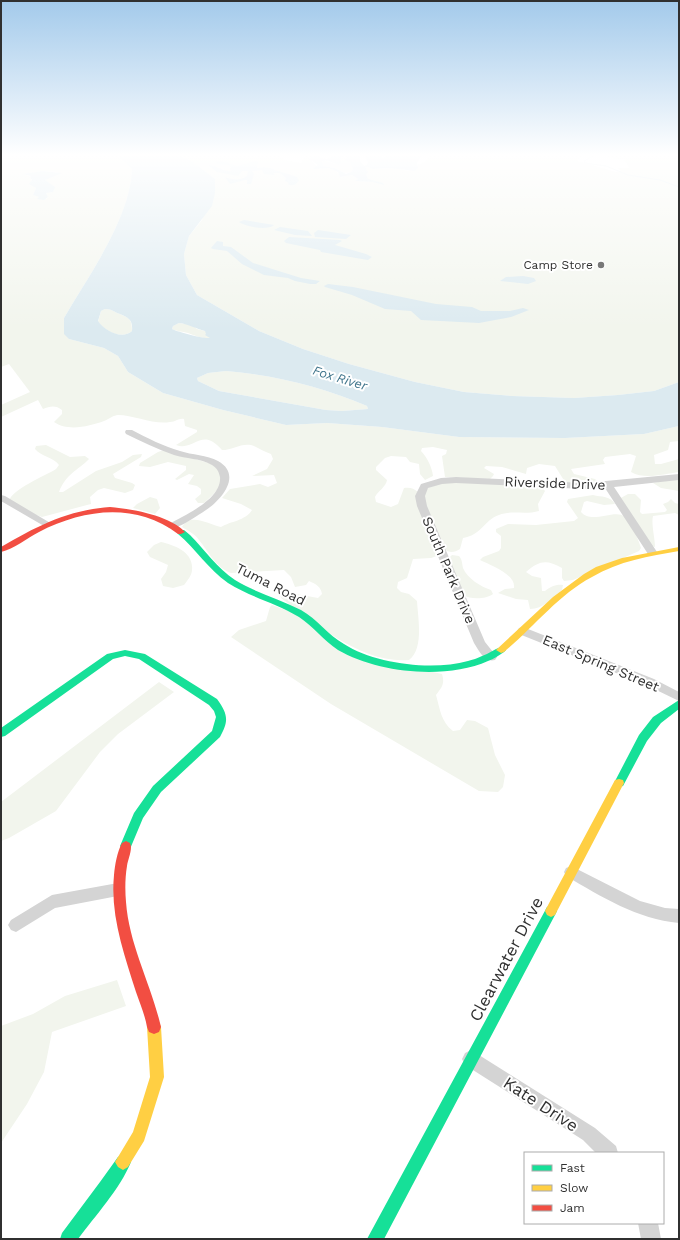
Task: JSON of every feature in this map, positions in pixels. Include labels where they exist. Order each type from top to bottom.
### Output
[{"type":"street","points":[[129,432],[159,447],[209,461],[221,467],[226,482],[217,497],[198,511],[172,526]]},
{"type":"street","name":"Riverside Drive","points":[[430,484],[456,480],[585,486],[679,477]]},
{"type":"street","name":"South Park Drive","points":[[430,484],[424,486],[421,491],[422,506],[480,643],[490,657]]},
{"type":"street","points":[[608,485],[652,552]]},
{"type":"street","points":[[2,498],[47,524]]},
{"type":"street","name":"Tuma Road","points":[[1,550],[47,524],[73,514],[95,509],[119,508],[148,515],[172,526],[189,538],[225,576],[236,583],[295,610],[311,620],[338,645],[363,656],[392,664],[424,668],[455,667],[478,664],[498,653],[556,600],[578,582],[603,567],[652,552],[679,549]]},
{"type":"street","name":"East Spring Street","points":[[523,631],[650,682],[679,697]]},
{"type":"street","points":[[1,733],[110,656],[125,653],[142,656],[213,702],[221,712],[221,725],[214,737],[157,789],[138,816],[126,846],[118,876],[119,905],[124,933],[154,1024],[157,1077],[139,1136],[106,1188],[68,1239]]},
{"type":"street","name":"Clearwater Drive","points":[[375,1239],[643,738],[657,720],[679,704]]},
{"type":"street","points":[[571,872],[630,903],[655,913],[679,916]]},
{"type":"street","points":[[16,925],[52,902],[118,890]]},
{"type":"street","name":"Kate Drive","points":[[471,1059],[589,1134],[607,1152]]},
{"type":"street","points":[[648,1224],[652,1239]]},
{"type":"shaded area","points":[[1,213],[122,213],[107,246],[64,318],[69,339],[104,348],[118,356],[128,372],[163,393],[223,410],[286,425],[327,423],[382,427],[459,437],[565,438],[644,434],[679,426],[679,441],[670,442],[668,450],[654,455],[655,464],[661,464],[679,459],[679,472],[655,476],[642,476],[636,474],[631,472],[636,456],[630,454],[605,457],[603,460],[605,464],[571,469],[574,474],[595,479],[597,481],[596,483],[577,484],[565,482],[555,466],[539,464],[527,468],[526,474],[502,467],[486,466],[484,468],[494,474],[490,479],[445,477],[442,456],[446,454],[447,450],[433,447],[422,448],[421,451],[429,462],[433,476],[425,480],[420,474],[419,464],[410,462],[406,457],[391,456],[385,458],[376,467],[376,470],[387,480],[385,485],[375,497],[376,502],[391,507],[398,504],[404,488],[411,488],[418,492],[438,553],[437,556],[431,558],[413,559],[407,578],[398,582],[397,588],[401,592],[409,594],[417,601],[419,633],[417,649],[409,660],[391,660],[374,656],[340,640],[281,598],[280,594],[285,592],[318,598],[322,594],[321,589],[316,585],[309,581],[306,585],[295,587],[291,577],[284,570],[231,573],[226,571],[213,559],[191,532],[182,527],[190,520],[195,520],[221,527],[242,519],[249,514],[252,510],[241,504],[222,498],[230,489],[260,484],[268,487],[277,483],[274,475],[252,476],[267,469],[273,459],[271,454],[247,445],[222,450],[215,443],[209,440],[198,441],[183,446],[176,445],[197,432],[197,430],[185,426],[184,419],[164,423],[118,415],[92,425],[66,427],[54,422],[62,414],[62,410],[53,406],[43,409],[38,400],[1,417],[1,405],[30,392],[9,364],[1,367]]},
{"type":"shaded area","points":[[204,213],[679,213],[679,382],[654,391],[574,398],[512,396],[464,392],[415,382],[349,364],[303,349],[259,331],[197,295],[186,275],[184,254],[189,236],[202,220]]},
{"type":"shaded area","points":[[105,309],[111,310],[128,318],[131,321],[132,331],[123,335],[109,331],[101,325],[98,322],[101,311]]},
{"type":"shaded area","points":[[179,323],[192,325],[197,329],[205,331],[211,338],[202,338],[172,329],[173,326]]},
{"type":"shaded area","points":[[226,371],[262,375],[298,383],[350,399],[367,406],[368,409],[342,411],[326,410],[219,391],[198,381],[197,378],[208,373]]},
{"type":"shaded area","points":[[46,445],[70,457],[85,456],[89,459],[68,477],[59,492],[63,492],[96,471],[122,462],[133,455],[142,454],[141,457],[113,474],[115,478],[135,485],[133,490],[125,493],[104,488],[98,490],[90,497],[91,504],[42,517],[31,513],[9,501],[11,496],[22,487],[56,469],[59,465],[54,460],[41,454],[35,449],[36,446]]},
{"type":"shaded area","points":[[164,450],[212,464],[222,474],[221,484],[218,489],[204,503],[198,503],[195,499],[201,494],[201,489],[197,486],[188,484],[194,475],[189,474],[177,480],[175,479],[186,470],[186,466],[168,462],[150,467],[139,466],[140,463]]},
{"type":"shaded area","points":[[679,478],[679,491],[661,488],[653,483]]},
{"type":"shaded area","points":[[441,483],[496,483],[542,487],[545,491],[538,504],[539,511],[529,513],[508,513],[494,517],[475,534],[463,538],[460,549],[452,552],[444,549],[424,507],[425,491],[428,488]]},
{"type":"shaded area","points":[[628,494],[635,494],[641,500],[640,512],[642,514],[665,512],[667,510],[663,504],[671,499],[675,503],[679,504],[679,515],[675,513],[653,516],[652,523],[655,547],[652,546],[619,499]]},
{"type":"shaded area","points":[[593,495],[606,497],[615,504],[604,505],[587,501],[584,502],[581,512],[586,516],[591,517],[615,514],[625,517],[630,523],[641,548],[639,551],[573,580],[564,581],[562,578],[562,568],[551,563],[543,562],[535,565],[526,572],[532,576],[541,578],[542,591],[556,585],[563,585],[562,590],[551,600],[535,609],[530,609],[528,600],[516,599],[498,593],[505,589],[514,588],[514,583],[507,574],[480,560],[483,557],[499,551],[501,548],[501,536],[496,532],[496,529],[508,524],[536,525],[574,521],[578,518],[567,502],[568,499]]},
{"type":"shaded area","points":[[150,497],[157,499],[160,508],[155,514],[133,508],[137,504]]},
{"type":"shaded area","points":[[161,542],[177,547],[190,558],[192,572],[184,585],[173,588],[163,586],[161,579],[166,572],[168,565],[150,557],[147,552],[154,545]]},
{"type":"shaded area","points":[[452,555],[459,556],[465,572],[471,579],[483,587],[491,590],[493,594],[487,597],[478,598],[470,598],[464,595],[450,561],[450,557]]},
{"type":"shaded area","points":[[272,605],[299,615],[343,653],[442,674],[442,685],[436,695],[443,719],[453,731],[460,730],[467,720],[475,721],[488,728],[495,755],[505,775],[503,787],[498,792],[479,791],[331,704],[231,637],[239,630],[266,621]]},
{"type":"shaded area","points":[[159,682],[174,692],[118,734],[100,752],[56,811],[1,841],[1,802]]},
{"type":"shaded area","points":[[117,980],[126,1006],[52,1032],[44,1072],[27,1104],[1,1143],[1,1026],[33,1014],[65,996]]},
{"type":"water","name":"Fox River","points":[[122,213],[207,213],[189,236],[184,254],[186,275],[197,295],[259,331],[303,349],[349,364],[415,382],[464,392],[512,396],[574,398],[654,391],[679,382],[679,426],[644,434],[565,438],[459,437],[382,427],[327,423],[286,425],[223,410],[163,393],[128,372],[118,356],[104,348],[69,339],[64,334],[64,318],[107,246]],"holes":[[[105,309],[111,310],[128,318],[132,324],[132,331],[123,335],[109,331],[101,325],[98,321],[101,311]],[[179,323],[205,331],[205,335],[210,338],[179,332],[172,329],[173,326]],[[226,371],[262,375],[298,383],[350,399],[367,406],[368,409],[342,411],[326,410],[219,391],[198,381],[197,378],[208,373]]]},
{"type":"water","points":[[244,220],[274,225],[267,228],[257,228],[239,222]]},
{"type":"water","points":[[280,227],[308,231],[312,236],[295,235],[274,230]]},
{"type":"water","points":[[318,230],[351,235],[346,239],[315,237],[314,233]]},
{"type":"water","points":[[289,237],[340,240],[342,241],[335,245],[372,257],[368,260],[321,252],[320,250],[286,243],[284,241]]},
{"type":"water","points":[[217,241],[223,242],[223,246],[231,247],[253,263],[301,278],[320,281],[316,284],[310,284],[288,278],[264,275],[242,264],[227,251],[211,248]]},
{"type":"water","points":[[523,276],[534,278],[536,281],[528,284],[500,281],[506,277]]},
{"type":"water","points":[[328,284],[353,287],[436,304],[472,307],[481,311],[510,311],[523,308],[529,310],[511,317],[479,323],[421,320],[411,311],[385,309],[352,295],[324,286]]},
{"type":"traffic: fast","points":[[181,532],[223,575],[241,587],[299,613],[341,647],[357,655],[377,662],[399,666],[444,668],[466,665],[485,659],[501,650]]},
{"type":"traffic: fast","points":[[1,733],[110,656],[125,653],[142,656],[213,702],[219,710],[221,717],[220,725],[216,734],[157,789],[138,816],[126,846]]},
{"type":"traffic: fast","points":[[619,783],[643,738],[657,720],[679,704]]},
{"type":"traffic: fast","points":[[375,1239],[551,911]]},
{"type":"traffic: fast","points":[[68,1239],[106,1188],[123,1162]]},
{"type":"traffic: slow","points":[[501,650],[557,599],[587,575],[612,564],[638,556],[679,549]]},
{"type":"traffic: slow","points":[[551,911],[619,783]]},
{"type":"traffic: slow","points":[[123,1162],[139,1136],[157,1077],[154,1027]]},
{"type":"traffic: jam","points":[[1,550],[37,530],[73,515],[110,509],[130,511],[151,517],[170,525],[181,532]]},
{"type":"traffic: jam","points":[[126,846],[121,866],[119,903],[126,937],[154,1027]]},
{"type":"place","name":"Camp Store","points":[[601,265]]}]
